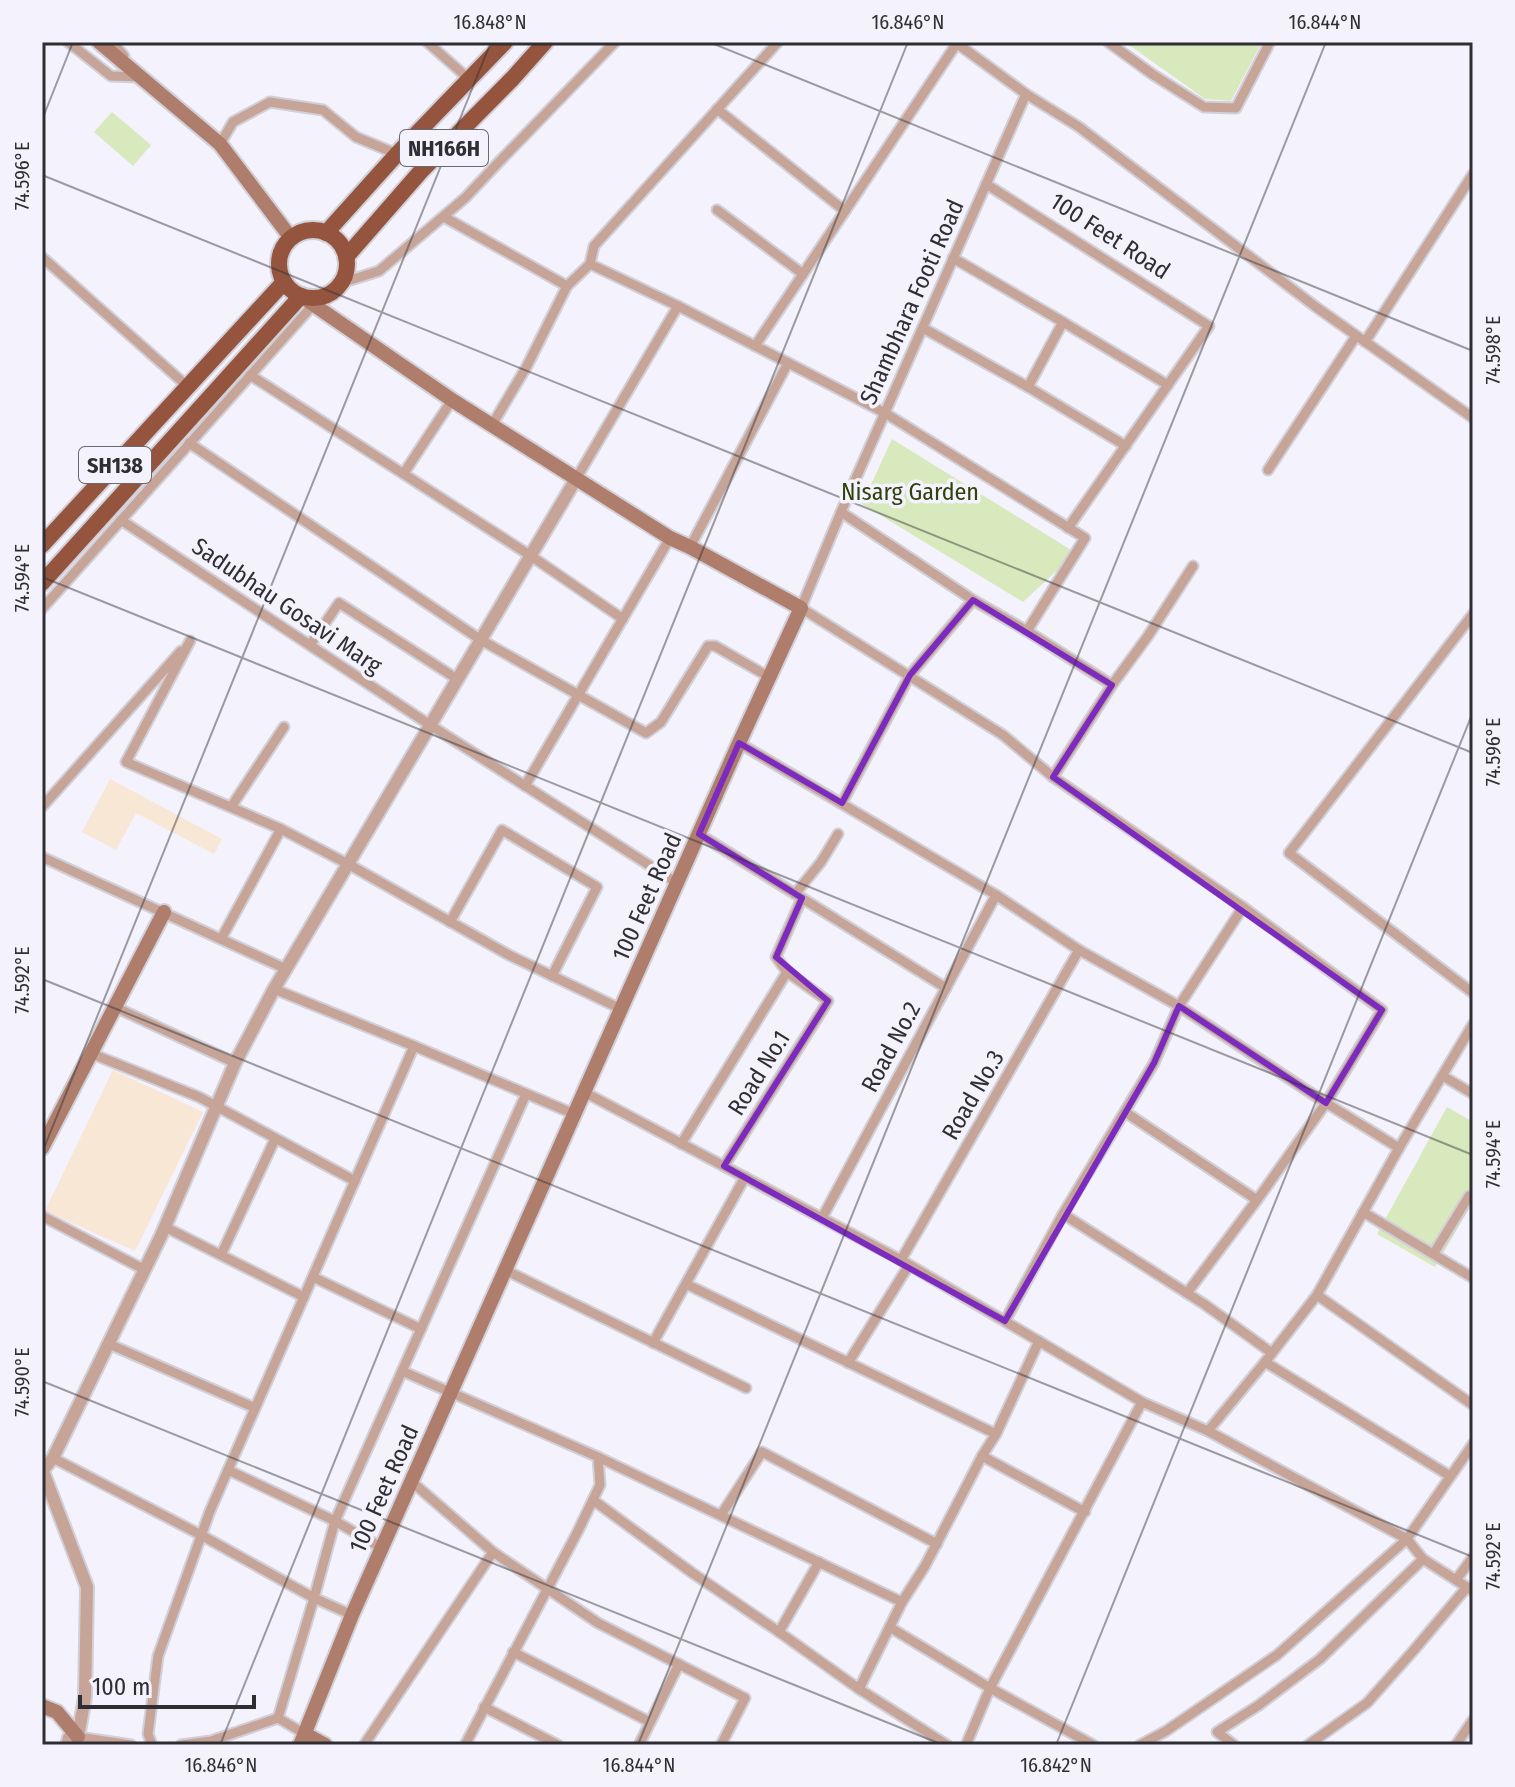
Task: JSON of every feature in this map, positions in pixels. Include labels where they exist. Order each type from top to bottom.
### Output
[{"type":"highway","points":[[326,233],[505,42]]},
{"type":"highway","name":"NH166H","points":[[346,257],[422,170],[545,42]]},
{"type":"highway","points":[[42,583],[307,300],[333,291],[341,283],[346,257],[339,242],[326,233],[309,230],[291,238],[282,249],[279,260],[284,282],[291,291],[307,300]]},
{"type":"highway","points":[[187,386],[284,282]]},
{"type":"highway","name":"SH138","points":[[42,545],[187,386]]},
{"type":"main road","points":[[99,42],[220,144],[291,238]]},
{"type":"main road","points":[[307,300],[452,400],[670,538],[801,608]]},
{"type":"main road","name":"100 Feet Road","points":[[302,1739],[352,1615],[801,608]]},
{"type":"main road","points":[[43,1141],[164,912]]},
{"type":"main road","points":[[42,1706],[57,1712],[72,1741]]},
{"type":"main road","points":[[302,1739],[325,1745]]},
{"type":"street","points":[[68,42],[111,76],[141,77]]},
{"type":"street","points":[[112,42],[141,77]]},
{"type":"street","points":[[427,42],[470,80]]},
{"type":"street","points":[[341,283],[379,271],[444,217],[615,42]]},
{"type":"street","points":[[492,425],[527,366],[567,286],[590,264],[594,246],[778,42]]},
{"type":"street","points":[[1108,42],[1204,107],[1236,108],[1270,42]]},
{"type":"street","points":[[755,346],[956,43],[1026,94],[1079,127],[1316,307],[1473,418]]},
{"type":"street","name":"Shambhara Footi Road","points":[[801,608],[1026,94]]},
{"type":"street","points":[[220,144],[233,122],[270,102],[323,110],[356,137],[397,154]]},
{"type":"street","points":[[717,109],[845,211]]},
{"type":"street","points":[[1268,470],[1473,174]]},
{"type":"street","name":"100 Feet Road","points":[[986,184],[1209,326],[1168,385]]},
{"type":"street","points":[[717,210],[803,274]]},
{"type":"street","points":[[444,217],[567,286]]},
{"type":"street","points":[[953,258],[1168,385],[1068,528]]},
{"type":"street","points":[[44,263],[187,386]]},
{"type":"street","points":[[590,264],[885,413],[1085,538],[1027,631]]},
{"type":"street","points":[[42,609],[250,375],[307,300]]},
{"type":"street","points":[[131,1745],[72,1741],[85,1697],[87,1587],[42,1470],[53,1458],[145,1270],[235,1063],[274,989],[678,306]]},
{"type":"street","points":[[1028,387],[1063,322]]},
{"type":"street","points":[[923,328],[1126,446]]},
{"type":"street","points":[[690,547],[788,363]]},
{"type":"street","points":[[250,375],[623,619]]},
{"type":"street","points":[[404,473],[452,400]]},
{"type":"street","points":[[189,443],[481,640],[646,733],[661,722],[708,646],[715,646],[769,677]]},
{"type":"street","points":[[841,512],[973,600],[1112,685]]},
{"type":"street","name":"Sadubhau Gosavi Marg","points":[[121,520],[430,725],[677,883]]},
{"type":"street","points":[[525,786],[670,538]]},
{"type":"street","points":[[1053,777],[1193,566]]},
{"type":"street","points":[[842,803],[910,675],[973,600]]},
{"type":"street","points":[[310,645],[339,603],[457,679]]},
{"type":"street","points":[[801,608],[1003,735],[1053,777],[1243,907],[1382,1010],[1326,1103],[1187,1293]]},
{"type":"street","points":[[1473,614],[1289,853],[1473,993]]},
{"type":"street","points":[[42,807],[190,641],[126,762],[281,829],[509,955],[621,1009]]},
{"type":"street","points":[[231,807],[284,727]]},
{"type":"street","points":[[739,743],[996,895],[1079,950],[1179,1006],[1399,1148]]},
{"type":"street","points":[[221,939],[281,829]]},
{"type":"street","points":[[450,922],[502,830],[597,887],[552,976]]},
{"type":"street","points":[[699,834],[946,988]]},
{"type":"street","points":[[681,1144],[787,972],[776,957],[798,896],[838,834]]},
{"type":"street","points":[[42,857],[286,969]]},
{"type":"street","name":"Road No.2","points":[[822,1218],[996,895]]},
{"type":"street","points":[[1005,1321],[1063,1214],[1154,1063],[1179,1006],[1243,907]]},
{"type":"street","name":"Road No.3","points":[[848,1363],[1079,950]]},
{"type":"street","name":"Road No.1","points":[[724,1166],[828,1001],[787,972]]},
{"type":"street","points":[[274,989],[574,1114]]},
{"type":"street","points":[[115,1007],[235,1063]]},
{"type":"street","points":[[1208,1431],[1317,1295],[1473,1024]]},
{"type":"street","points":[[152,1745],[148,1734],[158,1656],[201,1535],[414,1046]]},
{"type":"street","points":[[95,1055],[199,1097],[355,1181]]},
{"type":"street","points":[[1443,1076],[1473,1094]]},
{"type":"street","points":[[584,1092],[905,1263],[1142,1402],[1208,1431],[1407,1539],[1423,1559],[1470,1589],[1367,1703],[1308,1745]]},
{"type":"street","points":[[278,1718],[335,1521],[526,1094]]},
{"type":"street","points":[[1125,1112],[1257,1200]]},
{"type":"street","points":[[221,1255],[275,1139]]},
{"type":"street","points":[[653,1343],[745,1177]]},
{"type":"street","points":[[1434,1253],[1472,1195]]},
{"type":"street","points":[[1363,1212],[1473,1278]]},
{"type":"street","points":[[1063,1214],[1187,1293],[1272,1353]]},
{"type":"street","points":[[42,1216],[145,1270]]},
{"type":"street","points":[[165,1227],[304,1297]]},
{"type":"street","points":[[505,1270],[746,1388]]},
{"type":"street","points":[[313,1277],[421,1329]]},
{"type":"street","points":[[686,1284],[996,1434]]},
{"type":"street","points":[[1317,1295],[1473,1405]]},
{"type":"street","points":[[859,1689],[902,1602],[996,1434],[1039,1341]]},
{"type":"street","points":[[109,1344],[255,1408]]},
{"type":"street","points":[[1265,1362],[1450,1476]]},
{"type":"street","points":[[402,1371],[598,1457],[902,1602]]},
{"type":"street","points":[[966,1745],[990,1688],[1142,1402]]},
{"type":"street","points":[[1140,1745],[1166,1731],[1277,1655],[1407,1539],[1473,1444]]},
{"type":"street","points":[[721,1515],[762,1452],[937,1544]]},
{"type":"street","points":[[982,1456],[1085,1512]]},
{"type":"street","points":[[465,1745],[600,1485],[598,1457]]},
{"type":"street","points":[[53,1458],[314,1598],[352,1615]]},
{"type":"street","points":[[228,1470],[335,1521],[382,1548]]},
{"type":"street","points":[[412,1482],[493,1552],[547,1590],[598,1623],[745,1698],[721,1745]]},
{"type":"street","points":[[593,1500],[859,1689],[947,1745]]},
{"type":"street","points":[[364,1745],[493,1552]]},
{"type":"street","points":[[1456,1580],[1473,1557]]},
{"type":"street","points":[[1234,1745],[1217,1732],[1320,1659],[1423,1559]]},
{"type":"street","points":[[779,1632],[819,1562]]},
{"type":"street","points":[[891,1628],[1093,1745]]},
{"type":"street","points":[[513,1652],[650,1722]]},
{"type":"street","points":[[639,1745],[679,1664]]},
{"type":"street","points":[[484,1707],[558,1745]]},
{"type":"street","points":[[278,1718],[302,1739]]},
{"type":"street","points":[[181,1745],[202,1744],[278,1718]]},
{"type":"street","points":[[1456,1745],[1473,1719]]},
{"type":"highlighted area","points":[[973,600],[1112,685],[1053,777],[1382,1010],[1326,1103],[1179,1006],[1154,1063],[1005,1321],[724,1166],[828,1001],[776,957],[802,898],[699,834],[739,743],[842,803],[910,675]]},
{"type":"shaded area","points":[[110,779],[222,839],[214,854],[136,813],[116,850],[82,832]]},
{"type":"shaded area","points":[[113,1070],[203,1112],[135,1251],[45,1211]]},
{"type":"green space","points":[[1125,42],[1262,42],[1231,101],[1205,99]]},
{"type":"green space","points":[[112,112],[151,145],[133,166],[94,132]]},
{"type":"green space","name":"Nisarg Garden","points":[[892,439],[1076,553],[1023,602],[862,504]]},
{"type":"green space","points":[[1447,1107],[1473,1122],[1473,1202],[1435,1267],[1377,1234]]}]
